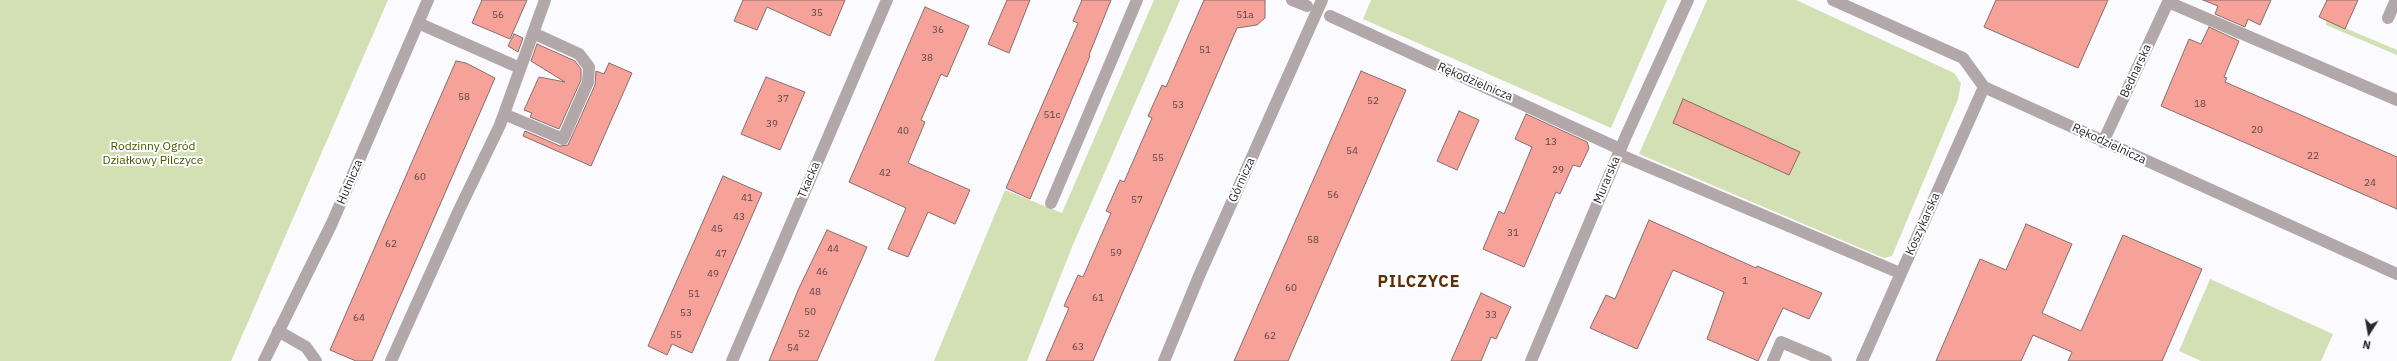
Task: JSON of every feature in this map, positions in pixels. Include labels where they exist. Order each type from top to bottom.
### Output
[{"type":"street","name":"Hutnicza","points":[[264,361],[332,222],[428,0]]},
{"type":"street","points":[[391,361],[504,114],[545,0]]},
{"type":"street","name":"Tkacka","points":[[732,361],[887,0]]},
{"type":"street","points":[[1051,203],[1137,0]]},
{"type":"street","points":[[1292,0],[1307,6]]},
{"type":"street","name":"Górnicza","points":[[1164,361],[1199,276],[1322,0]]},
{"type":"street","name":"Murarska","points":[[1531,361],[1619,151],[1688,0]]},
{"type":"street","name":"Rękodzielnicza","points":[[1833,0],[1963,58],[1984,86],[2103,142],[2397,274]]},
{"type":"street","points":[[2388,18],[2396,0]]},
{"type":"street","points":[[2169,1],[2397,100]]},
{"type":"street","name":"Bednarska","points":[[2103,142],[2169,1]]},
{"type":"street","name":"Rękodzielnicza","points":[[1330,16],[1619,151],[1900,273]]},
{"type":"street","points":[[418,23],[520,68]]},
{"type":"street","points":[[504,114],[563,139],[588,82],[589,67],[579,54],[533,33]]},
{"type":"street","name":"Koszykarska","points":[[1862,361],[1984,86]]},
{"type":"street","points":[[278,331],[306,347],[316,361]]},
{"type":"street","points":[[1773,361],[1781,342],[1826,361]]},
{"type":"green space","name":"Rodzinny Ogród Działkowy Pilczyce","points":[[0,0],[388,0],[231,361],[0,361]]},
{"type":"green space","points":[[1154,0],[1180,0],[1072,247],[1027,361],[934,361],[1005,190],[1062,213]]},
{"type":"green space","points":[[1371,0],[1667,0],[1611,128],[1363,19]]},
{"type":"green space","points":[[1707,0],[1796,0],[1954,73],[1961,83],[1958,99],[1892,256],[1884,258],[1639,154]]},
{"type":"green space","points":[[2326,20],[2397,50],[2397,55],[2326,25]]},
{"type":"green space","points":[[2210,279],[2333,334],[2321,361],[2201,361],[2179,351]]},
{"type":"building","points":[[482,0],[527,0],[510,39],[472,23]]},
{"type":"building","points":[[743,0],[845,0],[830,36],[767,7],[757,30],[734,21]]},
{"type":"building","points":[[1007,0],[1030,0],[1009,53],[988,44]]},
{"type":"building","points":[[1082,0],[1111,0],[1089,55],[1090,56],[1030,199],[1006,188],[1078,23],[1073,21]]},
{"type":"building","points":[[1204,0],[1265,0],[1265,18],[1257,25],[1237,28],[1093,361],[1046,361],[1069,308],[1064,306],[1078,275],[1083,277],[1111,213],[1106,211],[1120,180],[1124,182],[1152,118],[1148,116],[1162,85],[1166,87]]},
{"type":"building","points":[[1996,0],[2108,0],[2078,68],[1984,27]]},
{"type":"building","points":[[2203,0],[2271,0],[2260,25],[2248,19],[2245,27],[2215,14],[2218,6]]},
{"type":"building","points":[[2327,0],[2358,0],[2345,29],[2319,17]]},
{"type":"building","points":[[925,7],[969,26],[947,77],[941,74],[921,120],[925,122],[908,163],[970,190],[955,224],[928,212],[908,257],[888,249],[906,208],[849,182]]},
{"type":"building","points":[[2209,27],[2239,41],[2224,77],[2227,78],[2225,82],[2397,157],[2397,209],[2161,106],[2189,39],[2201,44]]},
{"type":"building","points":[[514,34],[523,38],[518,52],[508,46]]},
{"type":"building","points":[[537,44],[575,61],[581,69],[581,80],[559,129],[530,117],[532,113],[524,110],[539,77],[565,82],[531,61]]},
{"type":"building","points":[[456,61],[466,63],[495,78],[372,361],[356,361],[330,350]]},
{"type":"building","points":[[609,63],[632,73],[591,166],[523,136],[525,131],[560,146],[568,145],[595,85],[596,71],[604,74]]},
{"type":"building","points":[[1361,71],[1406,90],[1288,361],[1234,361]]},
{"type":"building","points":[[766,77],[805,92],[780,150],[741,134]]},
{"type":"building","points":[[1683,99],[1800,152],[1789,175],[1673,123]]},
{"type":"building","points":[[1459,111],[1479,120],[1457,170],[1437,161]]},
{"type":"building","points":[[1526,114],[1587,142],[1589,148],[1580,167],[1573,165],[1560,194],[1556,192],[1524,267],[1483,249],[1499,211],[1504,214],[1532,147],[1515,139]]},
{"type":"building","points":[[723,176],[762,193],[692,353],[672,344],[667,355],[648,346]]},
{"type":"building","points":[[1649,220],[1756,268],[1757,266],[1822,293],[1809,319],[1783,308],[1758,361],[1707,339],[1724,292],[1673,270],[1637,349],[1590,328],[1606,295],[1615,299]]},
{"type":"building","points":[[2026,224],[2072,244],[2042,313],[2081,331],[2123,235],[2202,269],[2162,361],[2068,361],[2072,352],[2033,335],[2021,361],[1936,361],[1980,259],[2006,270]]},
{"type":"building","points":[[827,230],[867,247],[817,361],[769,361],[799,288]]},
{"type":"building","points":[[1481,293],[1511,307],[1496,339],[1491,337],[1481,361],[1451,361]]},
{"type":"district","name":"PILCZYCE","points":[[1419,282]]}]
